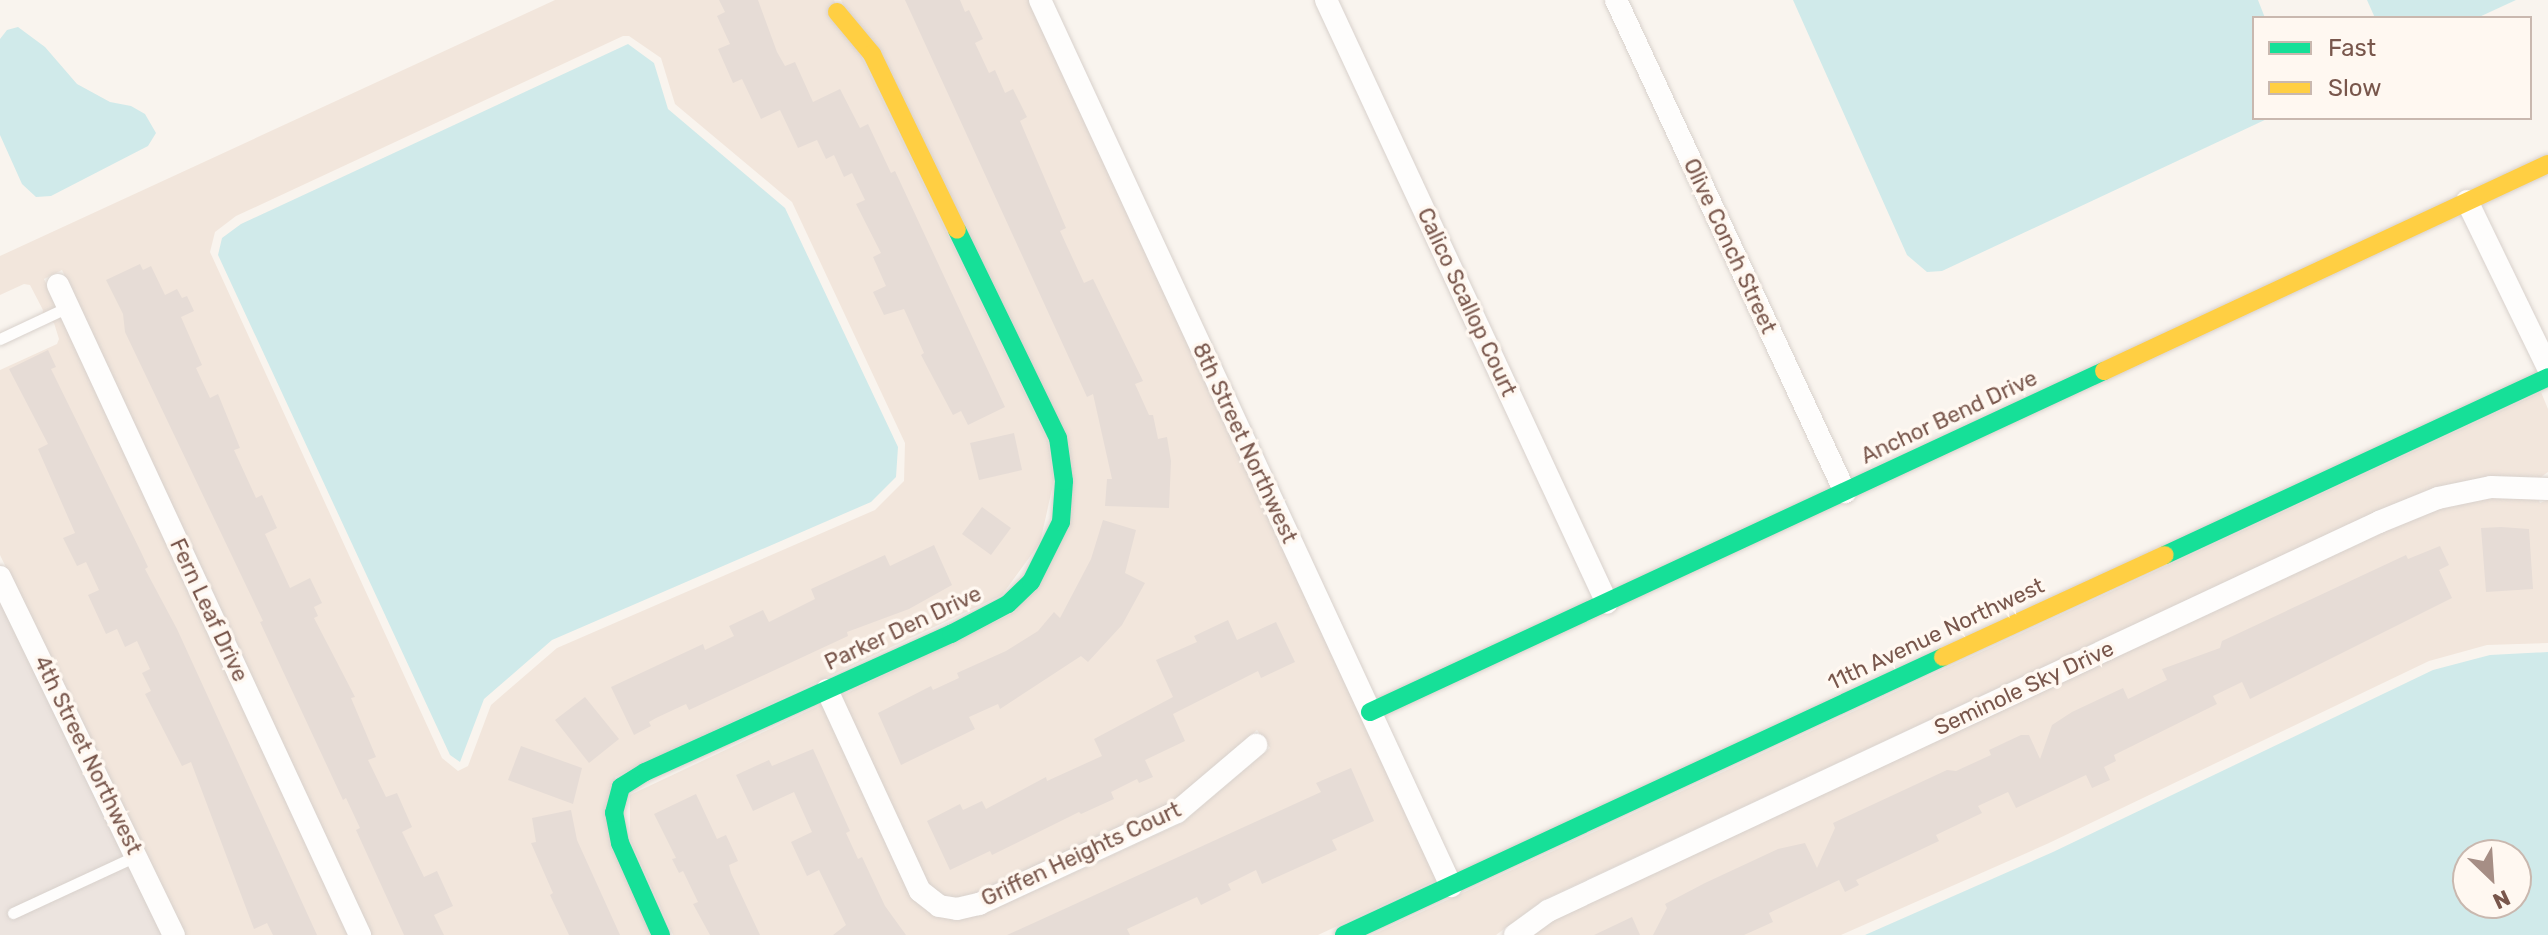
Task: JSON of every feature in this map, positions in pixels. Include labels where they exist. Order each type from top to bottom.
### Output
[{"type":"street","name":"8th Street Northwest","points":[[1040,0],[1451,886]]},
{"type":"street","name":"Calico Scallop Court","points":[[1326,0],[1607,603]]},
{"type":"street","name":"Olive Conch Street","points":[[1616,0],[1845,492]]},
{"type":"street","name":"Parker Den Drive","points":[[661,935],[620,843],[614,813],[621,787],[645,772],[1008,604],[1031,582],[1061,522],[1064,481],[1058,438],[872,54],[837,12]]},
{"type":"street","name":"Anchor Bend Drive","points":[[1370,712],[2548,164]]},
{"type":"street","points":[[2467,201],[2548,368]]},
{"type":"street","name":"Fern Leaf Drive","points":[[58,285],[360,935]]},
{"type":"street","name":"11th Avenue Northwest","points":[[1344,935],[2548,377]]},
{"type":"street","name":"Seminole Sky Drive","points":[[1515,935],[1548,911],[2379,522],[2451,495],[2491,487],[2547,488]]},
{"type":"street","name":"4th Street Northwest","points":[[0,577],[174,935]]},
{"type":"street","name":"Griffen Heights Court","points":[[827,690],[920,891],[939,906],[957,909],[979,904],[1177,812],[1256,745]]},
{"type":"lane","points":[[0,339],[68,307]]},
{"type":"lane","points":[[13,913],[136,855]]},
{"type":"shaded area","points":[[555,0],[834,0],[1048,441],[1054,480],[1040,543],[1002,595],[615,777],[651,935],[371,935],[62,270],[44,279],[349,935],[185,935],[0,555],[0,370],[57,344],[59,339],[54,323],[42,316],[43,310],[30,285],[24,284],[0,295],[0,256]],"holes":[[[623,36],[629,36],[661,58],[675,104],[792,202],[905,443],[904,481],[875,510],[557,648],[491,705],[468,766],[458,771],[442,758],[210,252],[215,232],[236,216]]]},
{"type":"shaded area","points":[[841,0],[1029,0],[1437,880],[1318,935],[673,935],[630,840],[630,795],[823,704],[938,916],[956,920],[984,914],[1182,823],[1270,748],[1257,730],[1171,803],[975,893],[956,898],[943,895],[928,884],[841,696],[1015,612],[1074,480]]},
{"type":"shaded area","points":[[2541,392],[2548,409],[2548,472],[2541,477],[2491,476],[2435,487],[2375,512],[1543,900],[1496,935],[1372,935]]},
{"type":"shaded area","points":[[2493,498],[2538,499],[2540,503],[2548,500],[2548,643],[2487,645],[2429,661],[2049,843],[1841,935],[1534,935],[1554,920],[2384,532],[2441,508]]},
{"type":"shaded area","points":[[0,599],[163,935],[0,935]]},
{"type":"water","points":[[1793,0],[2258,0],[2264,16],[2252,16],[2252,120],[2265,120],[1942,271],[1927,272],[1907,255]]},
{"type":"water","points":[[2367,0],[2516,0],[2481,16],[2374,16]]},
{"type":"water","points":[[18,27],[45,47],[77,84],[110,102],[131,106],[145,114],[156,133],[148,146],[51,196],[36,197],[22,184],[0,135],[0,39],[7,30]]},
{"type":"water","points":[[628,44],[654,63],[668,109],[785,208],[898,447],[896,477],[871,502],[552,640],[484,699],[460,762],[450,755],[218,255],[222,238],[241,224]]},
{"type":"water","points":[[2548,652],[2548,935],[1865,935],[2053,852],[2433,670],[2490,655]]},
{"type":"building","points":[[719,0],[758,0],[777,52],[785,66],[795,62],[813,102],[840,89],[860,128],[868,124],[891,173],[895,171],[1005,407],[968,425],[961,411],[953,415],[921,355],[924,353],[904,309],[884,315],[873,292],[886,286],[873,257],[881,253],[856,204],[865,200],[852,173],[844,177],[834,155],[826,159],[817,140],[798,148],[780,110],[761,119],[742,79],[733,83],[718,49],[730,44],[717,16],[725,12]]},
{"type":"building","points":[[905,0],[960,0],[965,12],[969,10],[983,39],[975,43],[989,73],[995,70],[1005,93],[1013,89],[1027,117],[1020,121],[1066,228],[1060,231],[1084,283],[1093,279],[1143,381],[1135,384],[1149,415],[1153,415],[1158,439],[1167,437],[1171,461],[1169,508],[1105,506],[1107,479],[1112,479],[1093,394],[1087,397]]},
{"type":"building","points":[[140,264],[143,270],[151,266],[165,295],[177,289],[182,298],[187,296],[194,311],[181,317],[202,365],[196,368],[210,398],[218,394],[240,448],[234,450],[256,498],[262,495],[277,528],[265,534],[290,588],[310,578],[322,603],[314,607],[318,616],[314,618],[355,697],[351,698],[376,757],[368,760],[386,797],[397,793],[412,827],[402,832],[424,877],[437,871],[453,906],[434,915],[444,935],[404,935],[356,830],[360,828],[346,798],[343,800],[260,622],[263,621],[125,332],[123,314],[106,280]]},
{"type":"building","points":[[48,350],[56,367],[51,369],[148,567],[145,569],[177,629],[317,935],[273,935],[267,923],[254,929],[191,762],[182,766],[145,694],[151,691],[142,673],[150,669],[137,641],[125,647],[117,629],[106,634],[88,595],[99,590],[86,562],[77,566],[63,538],[75,533],[38,449],[48,444],[9,369]]},
{"type":"building","points":[[1014,433],[1022,470],[979,480],[970,443]]},
{"type":"building","points":[[982,507],[1011,528],[991,555],[962,534]]},
{"type":"building","points":[[1103,520],[1136,530],[1125,573],[1145,583],[1122,625],[1088,662],[1081,656],[1000,709],[998,704],[969,717],[975,729],[901,765],[878,713],[931,686],[933,690],[959,678],[957,673],[1006,651],[1038,631],[1054,612],[1060,618],[1091,559]]},
{"type":"building","points":[[2481,528],[2529,529],[2533,589],[2486,592]]},
{"type":"building","points":[[934,545],[952,585],[909,609],[847,632],[848,636],[689,710],[686,704],[656,718],[649,722],[651,726],[634,735],[611,687],[703,644],[705,650],[734,636],[729,626],[763,610],[769,622],[815,599],[811,589],[885,555],[890,566]]},
{"type":"building","points":[[2440,546],[2449,565],[2439,570],[2452,598],[2250,699],[2242,682],[2213,696],[2217,704],[2114,755],[2116,761],[2104,767],[2110,780],[2092,788],[2086,775],[2016,808],[2008,792],[1978,806],[1982,813],[1936,835],[1939,841],[1856,880],[1859,885],[1845,892],[1839,880],[1769,913],[1773,922],[1744,935],[1653,935],[1667,908],[1665,904],[1705,883],[1778,849],[1805,843],[1817,868],[1835,828],[1833,823],[1947,770],[1956,771],[1991,755],[1989,750],[2021,735],[2029,735],[2040,759],[2052,725],[2072,712],[2123,688],[2128,699],[2167,680],[2162,669],[2220,648],[2222,641],[2406,555],[2408,559]]},
{"type":"building","points":[[1228,620],[1237,640],[1276,622],[1295,662],[1261,678],[1258,671],[1173,714],[1185,741],[1145,760],[1153,777],[1139,783],[1137,779],[1111,792],[1114,799],[1081,814],[1079,812],[992,855],[990,851],[950,870],[927,821],[960,804],[963,810],[982,801],[986,809],[1046,777],[1047,781],[1102,756],[1094,739],[1173,697],[1156,660],[1197,642],[1194,636]]},
{"type":"building","points":[[585,697],[619,739],[589,763],[555,720]]},
{"type":"building","points":[[521,746],[582,768],[573,804],[508,780]]},
{"type":"building","points":[[813,749],[850,831],[846,833],[858,859],[862,857],[885,906],[906,935],[833,935],[846,925],[819,870],[807,876],[791,842],[812,832],[794,792],[753,811],[736,775],[769,760],[772,766]]},
{"type":"building","points":[[1351,768],[1374,821],[1332,840],[1337,850],[1262,884],[1256,870],[1228,884],[1231,890],[1201,905],[1197,897],[1127,929],[1130,935],[1007,935],[1321,792],[1316,783]]},
{"type":"building","points":[[696,794],[717,839],[726,835],[738,861],[729,865],[731,873],[760,935],[710,935],[693,904],[698,902],[683,871],[679,873],[672,859],[676,858],[654,814]]},
{"type":"building","points":[[571,810],[577,840],[620,935],[569,935],[550,895],[553,893],[531,843],[536,842],[532,818]]},
{"type":"building","points":[[1632,917],[1640,935],[1594,935]]},
{"type":"traffic: fast","points":[[661,935],[620,843],[614,813],[621,787],[645,772],[951,634],[1008,604],[1031,582],[1061,522],[1064,481],[1058,438],[957,230]]},
{"type":"traffic: fast","points":[[1370,712],[2104,371]]},
{"type":"traffic: fast","points":[[2165,555],[2548,377]]},
{"type":"traffic: fast","points":[[1344,935],[1943,657]]},
{"type":"traffic: slow","points":[[837,12],[872,54],[957,230]]},
{"type":"traffic: slow","points":[[2104,371],[2548,164]]},
{"type":"traffic: slow","points":[[1943,657],[2165,555]]}]
